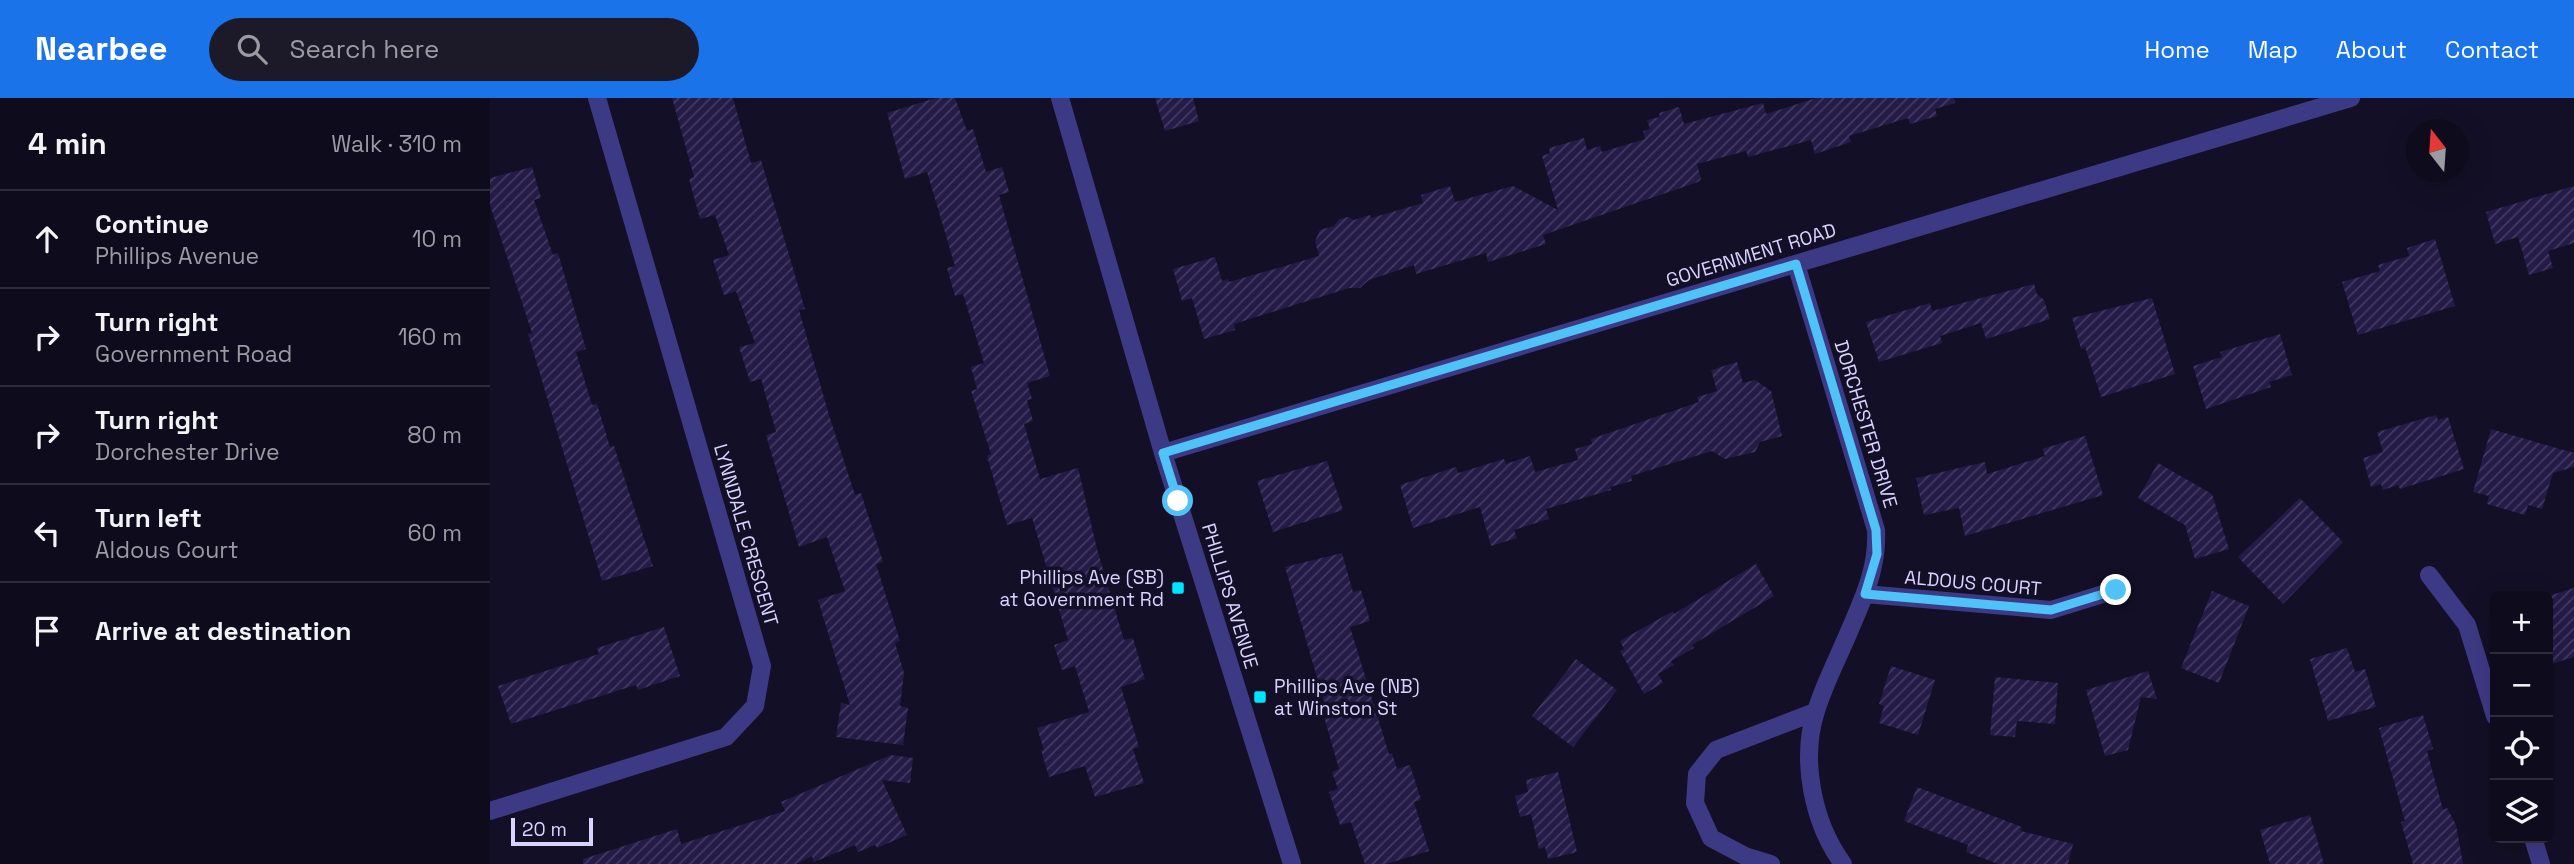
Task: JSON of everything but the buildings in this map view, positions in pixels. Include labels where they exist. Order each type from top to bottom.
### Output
[{"type":"street","name":"LYNNDALE CRESCENT","points":[[490,811],[726,737],[755,706],[762,666],[597,98]]},
{"type":"street","name":"PHILLIPS AVENUE","points":[[1060,98],[1163,453],[1292,864]]},
{"type":"street","name":"GOVERNMENT ROAD","points":[[1163,453],[2351,98]]},
{"type":"street","name":"DORCHESTER DRIVE","points":[[1796,264],[1876,530],[1877,554],[1865,594],[1815,712],[1810,754],[1813,797],[1829,845],[1843,864]]},
{"type":"street","points":[[2428,575],[2467,625],[2490,700]]},
{"type":"street","name":"ALDOUS COURT","points":[[1865,594],[2051,610],[2116,590]]},
{"type":"street","points":[[1771,864],[1745,856],[1711,838],[1695,803],[1697,774],[1716,750],[1815,712]]},
{"type":"street","points":[[2535,843],[2541,864]]},
{"type":"place","name":"Phillips Ave (SB) at Government Rd","points":[[1178,588]]},
{"type":"place","name":"Phillips Ave (NB) at Winston St","points":[[1260,697]]},
{"type":"route","points":[[1178,501],[1163,453],[1796,264],[1876,530],[1877,554],[1865,594],[2051,610],[2116,590]]}]
